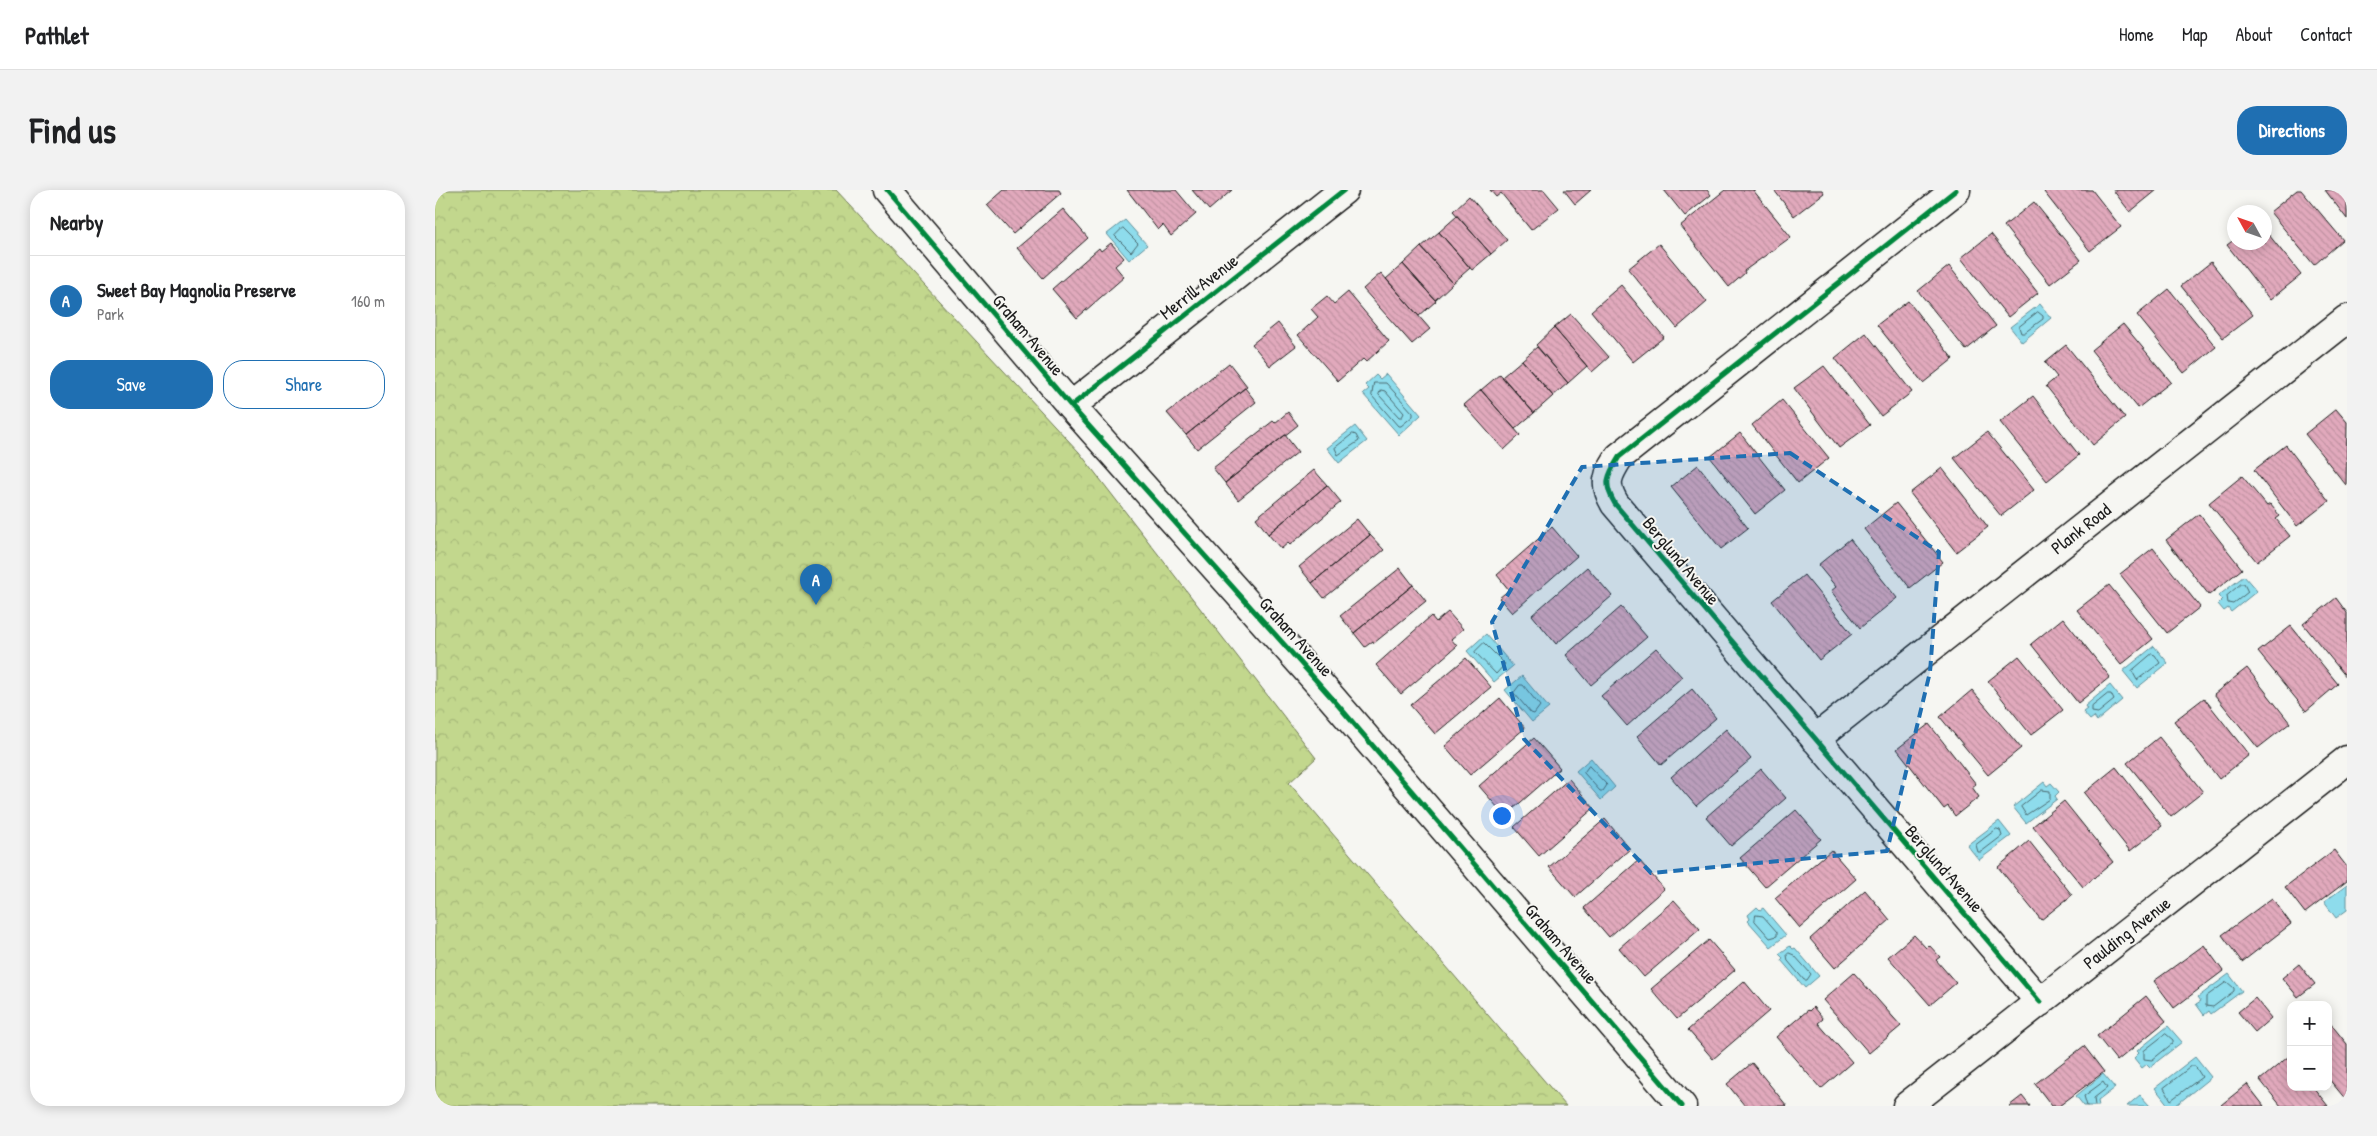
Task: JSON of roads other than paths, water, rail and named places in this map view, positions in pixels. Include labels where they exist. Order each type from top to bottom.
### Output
[{"type":"street","name":"Graham Avenue","points":[[887,190],[1071,406],[1331,697],[1682,1106]]},
{"type":"street","name":"Merrill Avenue","points":[[1071,406],[1344,190]]},
{"type":"street","name":"Berglund Avenue","points":[[1956,190],[1619,457],[1609,473],[1607,491],[1615,504],[2040,1002]]},
{"type":"street","name":"Plank Road","points":[[1815,739],[2347,319]]},
{"type":"street","name":"Paulding Avenue","points":[[1907,1106],[2347,760]]},
{"type":"water","points":[[1125,220],[1147,245],[1129,260],[1107,234]]},
{"type":"water","points":[[2040,304],[2051,318],[2022,342],[2010,327]]},
{"type":"water","points":[[1386,374],[1421,415],[1399,435],[1363,394],[1369,389],[1365,385],[1376,375],[1380,379]]},
{"type":"water","points":[[1355,426],[1367,441],[1339,463],[1327,448]]},
{"type":"water","points":[[2244,576],[2257,591],[2231,612],[2228,608],[2224,611],[2218,604],[2222,600],[2218,596]]},
{"type":"water","points":[[1486,634],[1513,666],[1494,682],[1467,651]]},
{"type":"water","points":[[2154,646],[2168,663],[2137,688],[2123,671]]},
{"type":"water","points":[[1522,676],[1549,708],[1532,722],[1505,690]]},
{"type":"water","points":[[2110,685],[2122,700],[2097,721],[2094,717],[2090,720],[2083,712],[2087,709],[2085,706]]},
{"type":"water","points":[[1591,758],[1615,787],[1601,800],[1576,771]]},
{"type":"water","points":[[2044,782],[2047,786],[2051,783],[2059,792],[2055,796],[2057,799],[2026,823],[2013,807]]},
{"type":"water","points":[[1999,821],[2011,836],[1979,860],[1967,845]]},
{"type":"water","points":[[2347,885],[2347,910],[2336,918],[2324,902]]},
{"type":"water","points":[[1757,907],[1760,910],[1763,908],[1786,935],[1771,947],[1748,921],[1750,919],[1748,915]]},
{"type":"water","points":[[1790,946],[1793,949],[1795,948],[1819,976],[1805,988],[1781,960],[1783,958],[1779,954]]},
{"type":"water","points":[[2229,974],[2242,991],[2211,1014],[2209,1011],[2204,1015],[2196,1004],[2201,1001],[2198,997]]},
{"type":"water","points":[[2168,1026],[2182,1042],[2150,1067],[2147,1064],[2142,1068],[2134,1058],[2139,1053],[2137,1051]]},
{"type":"water","points":[[2195,1057],[2211,1077],[2175,1106],[2169,1106],[2155,1088]]},
{"type":"water","points":[[2103,1074],[2115,1088],[2098,1101],[2099,1106],[2084,1106],[2076,1096]]},
{"type":"water","points":[[2140,1095],[2150,1106],[2127,1106]]},
{"type":"place","name":"Sweet Bay Magnolia Preserve","points":[[816,605]]}]
